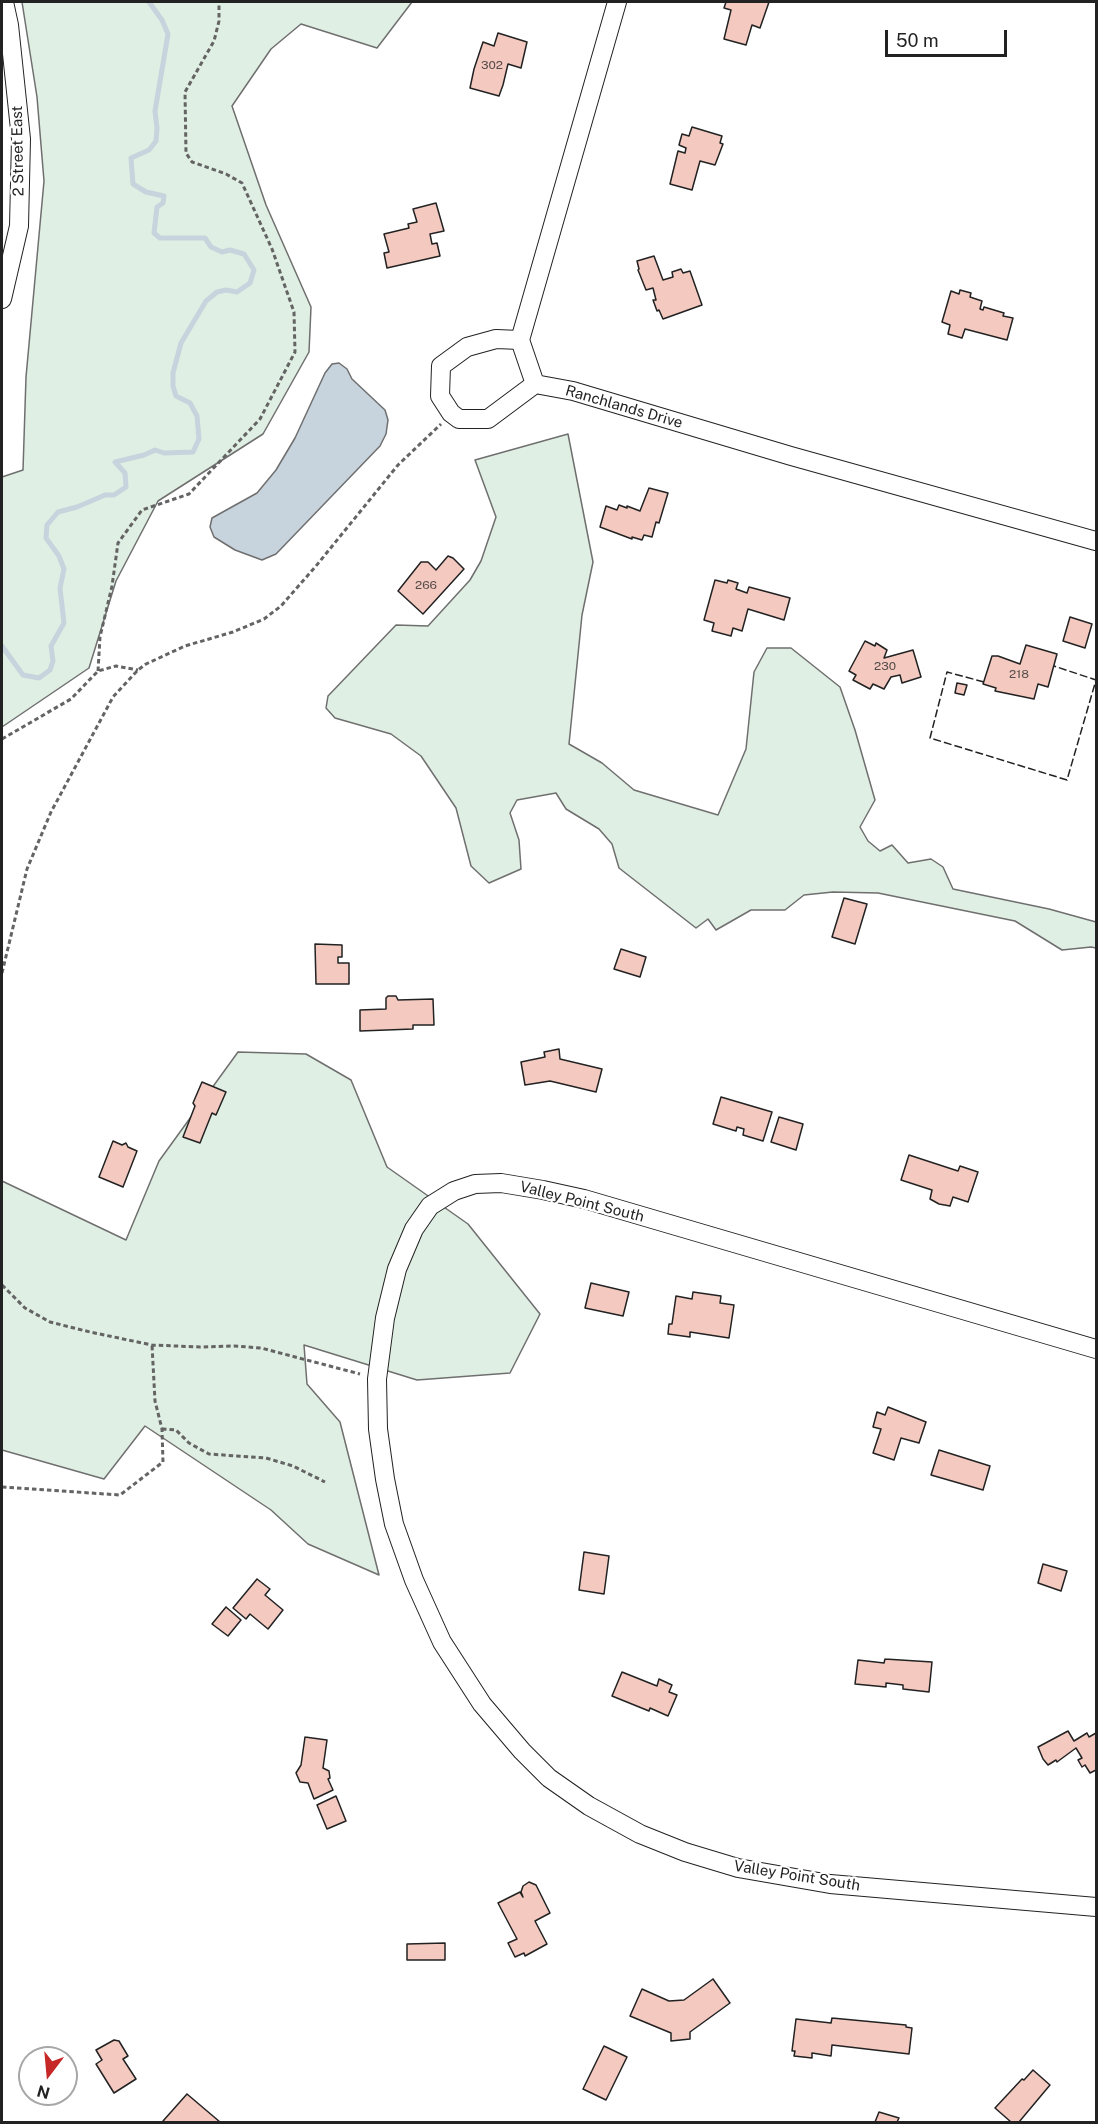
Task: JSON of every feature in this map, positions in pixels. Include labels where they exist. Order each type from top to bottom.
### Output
[{"type":"street","name":"2 Street East","points":[[2,299],[19,226],[21,139],[9,25],[4,2]]},
{"type":"street","points":[[520,340],[496,339],[467,347],[441,366],[440,396],[451,414],[459,419],[488,419],[535,384],[520,340],[617,2]]},
{"type":"street","name":"Ranchlands Drive","points":[[535,384],[573,391],[792,456],[1096,541]]},
{"type":"street","name":"Valley Point South","points":[[1096,1349],[584,1199],[501,1183],[475,1184],[454,1191],[430,1206],[414,1229],[397,1269],[392,1288],[385,1318],[377,1378],[378,1430],[385,1479],[394,1524],[414,1580],[442,1642],[482,1704],[522,1751],[549,1778],[589,1806],[640,1834],[685,1852],[738,1868],[830,1884],[1096,1907]]},
{"type":"path","points":[[98,671],[100,637],[112,586],[118,543],[142,510],[189,494],[260,419],[295,352],[294,312],[272,249],[242,183],[226,174],[192,162],[186,153],[185,92],[214,40],[219,21],[219,2]]},
{"type":"path","points":[[2,973],[27,869],[51,812],[113,697],[138,670],[160,657],[264,619],[280,606],[316,566],[398,465],[451,414]]},
{"type":"path","points":[[2,739],[71,699],[98,671],[116,666],[138,670]]},
{"type":"path","points":[[2,1285],[25,1308],[50,1322],[152,1345],[261,1348],[377,1378]]},
{"type":"path","points":[[2,1487],[120,1495],[163,1462],[162,1429],[155,1401],[152,1345]]},
{"type":"path","points":[[162,1429],[176,1430],[189,1443],[209,1454],[266,1458],[293,1466],[325,1482]]},
{"type":"green space","points":[[22,2],[412,2],[377,48],[301,24],[271,49],[232,106],[266,205],[311,307],[309,352],[263,434],[158,501],[116,581],[89,668],[2,727],[2,477],[23,470],[26,377],[44,181],[37,97]]},
{"type":"green space","points":[[568,434],[593,562],[582,615],[569,744],[602,763],[634,790],[718,815],[746,749],[754,672],[767,648],[791,648],[840,687],[875,800],[860,827],[868,841],[880,851],[892,845],[908,863],[931,859],[943,867],[953,889],[1049,909],[1096,922],[1096,948],[1062,950],[1015,921],[878,893],[833,892],[804,895],[785,910],[751,910],[716,930],[708,919],[696,928],[619,868],[612,844],[599,829],[566,809],[556,793],[517,800],[510,813],[519,840],[521,869],[489,883],[471,866],[456,808],[421,756],[391,734],[335,718],[326,708],[328,696],[396,625],[428,626],[470,580],[481,561],[496,517],[475,460]]},
{"type":"green space","points":[[238,1052],[306,1054],[351,1080],[387,1167],[468,1224],[540,1314],[510,1373],[417,1380],[304,1345],[307,1384],[340,1422],[379,1575],[308,1544],[271,1510],[145,1426],[104,1479],[2,1450],[2,1181],[126,1240],[159,1161]]},
{"type":"shaded area","points":[[339,363],[347,369],[352,379],[385,410],[388,420],[386,434],[380,446],[276,554],[262,560],[235,550],[214,537],[210,527],[212,518],[257,493],[276,470],[295,438],[325,373],[332,364]]},
{"type":"building","points":[[726,2],[769,2],[760,28],[752,25],[746,45],[724,39],[731,10],[724,8]]},
{"type":"building","points":[[498,33],[527,42],[521,68],[508,64],[499,96],[470,88],[483,42],[494,46]]},
{"type":"building","points":[[692,127],[722,136],[720,143],[723,144],[715,165],[700,161],[692,190],[670,184],[678,151],[685,153],[686,148],[679,145],[682,134],[689,136]]},
{"type":"building","points":[[436,203],[444,231],[430,234],[432,244],[437,243],[440,256],[387,268],[384,253],[389,252],[384,234],[409,228],[408,224],[417,222],[413,209]]},
{"type":"building","points":[[654,256],[663,280],[673,277],[672,272],[681,269],[683,273],[690,271],[702,305],[663,319],[653,300],[656,300],[653,288],[646,290],[638,270],[637,261]]},
{"type":"building","points":[[960,290],[971,293],[970,297],[982,301],[980,309],[983,310],[984,307],[1013,318],[1007,340],[965,329],[962,338],[948,334],[950,325],[942,322],[951,291],[959,294]]},
{"type":"building","points":[[649,488],[668,493],[652,537],[644,535],[642,540],[632,537],[632,539],[600,527],[606,506],[617,510],[619,505],[627,508],[627,506],[640,511]]},
{"type":"building","points":[[448,556],[464,569],[423,614],[398,591],[421,562],[428,562],[436,570]]},
{"type":"building","points":[[715,580],[738,583],[736,589],[747,593],[749,587],[790,598],[784,620],[748,609],[742,631],[733,628],[731,636],[712,631],[714,623],[704,620]]},
{"type":"building","points":[[1070,617],[1092,624],[1085,648],[1063,641]]},
{"type":"building","points":[[865,641],[875,646],[876,643],[887,650],[884,658],[913,650],[921,677],[902,683],[900,675],[891,677],[884,689],[873,684],[870,689],[853,680],[856,675],[849,671]]},
{"type":"building","points":[[1026,645],[1057,654],[1048,687],[1038,684],[1034,699],[995,691],[996,688],[983,684],[992,656],[1020,664]]},
{"type":"building","points":[[957,683],[967,685],[964,695],[955,693]]},
{"type":"building","points":[[844,898],[867,904],[855,944],[832,937]]},
{"type":"building","points":[[315,944],[342,945],[342,957],[338,957],[338,963],[349,963],[349,984],[316,984]]},
{"type":"building","points":[[621,949],[646,957],[640,977],[614,969]]},
{"type":"building","points":[[388,996],[396,996],[398,1000],[433,999],[434,1025],[413,1025],[413,1029],[360,1031],[360,1010],[386,1009]]},
{"type":"building","points":[[559,1049],[560,1059],[602,1069],[596,1092],[550,1081],[525,1085],[521,1062],[545,1057],[544,1052]]},
{"type":"building","points":[[202,1082],[226,1092],[216,1115],[212,1113],[200,1143],[183,1137]]},
{"type":"building","points":[[721,1097],[772,1112],[763,1141],[743,1135],[744,1129],[737,1127],[736,1131],[713,1124]]},
{"type":"building","points":[[779,1117],[803,1124],[796,1150],[771,1142]]},
{"type":"building","points":[[113,1141],[122,1145],[126,1143],[128,1147],[137,1151],[123,1187],[99,1177]]},
{"type":"building","points":[[909,1155],[958,1171],[960,1166],[978,1172],[968,1202],[953,1197],[950,1206],[939,1204],[930,1199],[932,1190],[901,1180]]},
{"type":"building","points":[[591,1283],[629,1292],[623,1316],[585,1308]]},
{"type":"building","points":[[693,1292],[721,1296],[720,1303],[734,1305],[729,1338],[690,1332],[690,1337],[668,1334],[669,1324],[672,1324],[676,1296],[692,1299]]},
{"type":"building","points":[[888,1407],[926,1422],[919,1443],[901,1438],[894,1460],[873,1453],[881,1429],[873,1427],[877,1412],[885,1415]]},
{"type":"building","points":[[939,1450],[990,1466],[983,1490],[931,1475]]},
{"type":"building","points":[[584,1552],[609,1556],[604,1594],[579,1590]]},
{"type":"building","points":[[1043,1564],[1067,1571],[1061,1591],[1038,1583]]},
{"type":"building","points":[[257,1579],[270,1589],[265,1595],[283,1610],[268,1629],[250,1614],[246,1619],[233,1608]]},
{"type":"building","points":[[226,1607],[241,1620],[228,1636],[212,1624]]},
{"type":"building","points":[[885,1659],[932,1662],[929,1692],[903,1689],[903,1685],[886,1683],[886,1687],[855,1684],[858,1660],[884,1663]]},
{"type":"building","points":[[622,1672],[657,1686],[659,1679],[672,1685],[669,1692],[677,1695],[668,1716],[612,1696]]},
{"type":"building","points":[[1068,1731],[1074,1741],[1087,1733],[1089,1737],[1096,1733],[1096,1770],[1090,1773],[1085,1765],[1082,1767],[1078,1760],[1082,1758],[1076,1748],[1057,1762],[1056,1760],[1048,1765],[1043,1759],[1038,1747]]},
{"type":"building","points":[[305,1737],[327,1740],[323,1768],[329,1771],[330,1778],[328,1779],[333,1790],[314,1799],[308,1783],[300,1782],[296,1773],[301,1765]]},
{"type":"building","points":[[336,1796],[346,1821],[327,1829],[317,1805]]},
{"type":"building","points":[[529,1882],[536,1885],[550,1913],[535,1921],[547,1944],[525,1956],[524,1953],[515,1957],[508,1943],[517,1939],[498,1903],[520,1892],[523,1897],[521,1892],[523,1886]]},
{"type":"building","points":[[445,1943],[445,1960],[407,1960],[407,1944]]},
{"type":"building","points":[[713,1979],[730,2003],[690,2032],[690,2039],[671,2041],[671,2033],[630,2016],[642,1989],[669,2001],[684,2000]]},
{"type":"building","points":[[832,2018],[906,2025],[912,2028],[909,2054],[832,2045],[831,2056],[812,2053],[812,2058],[794,2056],[795,2051],[792,2051],[796,2019],[831,2023]]},
{"type":"building","points":[[114,2040],[119,2041],[128,2056],[123,2059],[136,2079],[114,2093],[96,2064],[102,2060],[96,2050]]},
{"type":"building","points":[[604,2046],[627,2057],[606,2100],[583,2089]]},
{"type":"building","points":[[1033,2070],[1050,2085],[1019,2122],[1011,2122],[995,2108]]},
{"type":"building","points":[[187,2094],[220,2122],[163,2121]]},
{"type":"building","points":[[879,2112],[899,2118],[897,2122],[875,2122]]},
{"type":"waterway","points":[[2,646],[23,675],[39,678],[50,670],[53,661],[51,646],[64,623],[60,588],[64,569],[59,556],[46,538],[47,525],[58,512],[105,495],[114,495],[126,487],[125,473],[115,462],[155,450],[164,453],[193,452],[199,439],[197,416],[190,403],[176,396],[173,386],[173,373],[181,343],[206,301],[217,292],[226,290],[237,292],[250,283],[254,270],[244,254],[230,250],[222,252],[211,247],[205,238],[160,238],[154,233],[157,207],[163,203],[164,196],[146,192],[133,184],[131,158],[149,150],[156,141],[155,111],[168,34],[162,20],[149,2]]},
{"type":"fence","points":[[984,682],[947,672],[930,738],[1067,780],[1096,680],[1054,666]]}]
